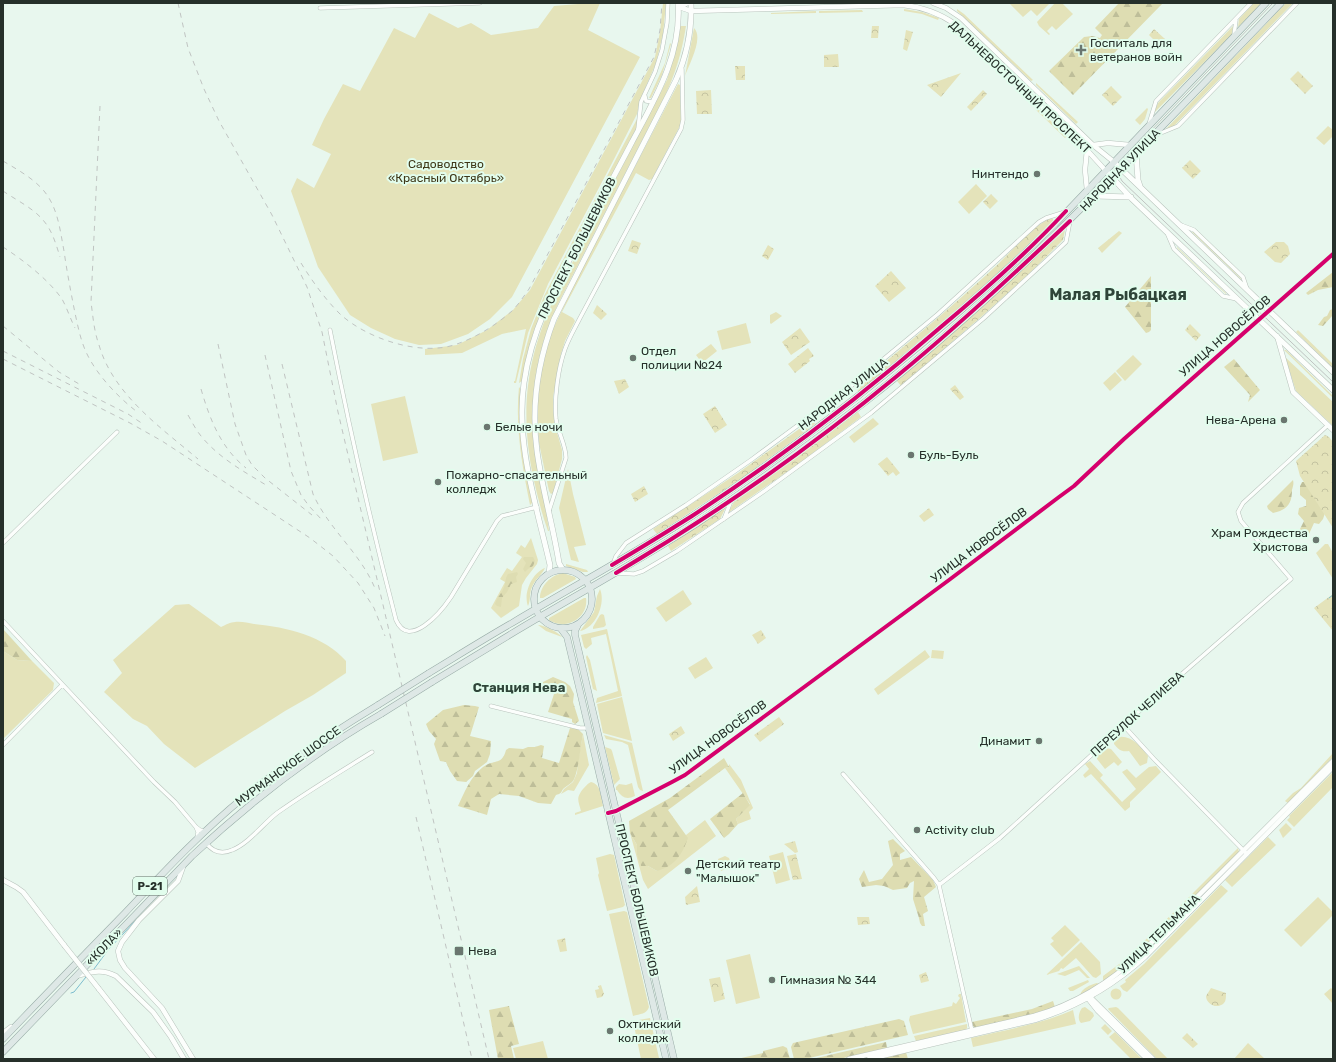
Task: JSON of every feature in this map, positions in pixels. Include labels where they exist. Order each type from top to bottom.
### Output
[{"type":"main road","name":"ПРОСПЕКТ БОЛЬШЕВИКОВ","points":[[563,570],[559,563],[537,451],[536,388],[544,348],[554,318],[662,109],[683,64],[687,50],[691,12],[689,3]]},
{"type":"main road","name":"НАРОДНАЯ УЛИЦА","points":[[536,609],[612,565],[692,516],[729,491],[854,399],[962,310],[1024,254],[1106,171],[1266,3]]},
{"type":"main road","name":"НАРОДНАЯ УЛИЦА","points":[[540,617],[616,574],[694,525],[785,462],[894,379],[967,316],[1070,221],[1281,3]]},
{"type":"main road","name":"ПРОСПЕКТ БОЛЬШЕВИКОВ","points":[[549,574],[550,565],[524,448],[522,424],[524,385],[530,351],[538,326],[549,300],[638,131],[665,76],[676,40],[679,5]]},
{"type":"main road","points":[[1136,153],[1140,187]]},
{"type":"main road","name":"ДАЛЬНЕВОСТОЧНЫЙ ПРОСПЕКТ","points":[[1114,162],[1333,372]]},
{"type":"main road","name":"ДАЛЬНЕВОСТОЧНЫЙ ПРОСПЕКТ","points":[[1106,171],[1167,232],[1333,390]]},
{"type":"main road","points":[[1095,196],[1131,197]]},
{"type":"main road","points":[[563,570],[575,572],[586,580],[592,597],[592,607],[585,619],[578,625],[567,629],[551,626],[540,617],[536,609],[534,595],[536,589],[549,574],[563,570]]},
{"type":"main road","name":"МУРМАНСКОЕ ШОССЕ","points":[[201,834],[279,770],[337,729],[536,609]]},
{"type":"main road","name":"МУРМАНСКОЕ ШОССЕ","points":[[206,842],[249,806],[340,740],[432,682],[540,617]]},
{"type":"main road","name":"ПРОСПЕКТ БОЛЬШЕВИКОВ","points":[[578,625],[575,635],[674,1059]]},
{"type":"main road","name":"ПРОСПЕКТ БОЛЬШЕВИКОВ","points":[[561,629],[567,637],[666,1059]]},
{"type":"main road","name":"«КОЛА»","points":[[3,1039],[201,834]]},
{"type":"main road","name":"«КОЛА»","points":[[3,1052],[206,842]]},
{"type":"street","points":[[320,8],[480,3]]},
{"type":"street","points":[[638,131],[641,102],[655,72],[662,50],[667,23],[668,3]]},
{"type":"street","points":[[679,5],[689,3]]},
{"type":"street","name":"ДАЛЬНЕВОСТОЧНЫЙ ПРОСПЕКТ","points":[[933,3],[946,8],[961,18],[1093,145],[1114,162]]},
{"type":"street","points":[[1148,126],[1156,101],[1251,3]]},
{"type":"street","points":[[1153,136],[1178,126],[1297,3]]},
{"type":"street","name":"ДАЛЬНЕВОСТОЧНЫЙ ПРОСПЕКТ","points":[[679,5],[691,12],[903,5],[915,6],[932,12],[955,24],[1087,150],[1106,171]]},
{"type":"street","points":[[1234,37],[1236,18]]},
{"type":"street","points":[[549,512],[566,458],[565,450],[557,426],[556,409],[557,387],[565,350],[580,318],[681,129],[684,120],[683,64]]},
{"type":"street","points":[[644,94],[646,101],[653,102]]},
{"type":"street","points":[[1093,145],[1108,143],[1130,146]]},
{"type":"street","points":[[1087,150],[1084,170],[1087,190]]},
{"type":"street","points":[[612,565],[616,556],[626,543],[686,505],[828,404],[915,334],[1039,222],[1066,211]]},
{"type":"street","points":[[616,574],[634,574],[643,572],[723,520],[871,413],[984,318],[1066,242],[1070,221]]},
{"type":"street","name":"УЛИЦА НОВОСЁЛОВ","points":[[608,813],[616,811],[685,775],[950,580],[1074,486],[1124,439],[1333,254]]},
{"type":"street","points":[[330,330],[341,390],[396,620],[398,626],[403,631],[412,632],[424,625],[443,608],[497,521],[502,516],[537,507]]},
{"type":"street","points":[[1277,336],[1293,392],[1333,430]]},
{"type":"street","name":"ПЕРЕУЛОК ЧЕЛИЕВА","points":[[939,885],[1000,838],[1124,725],[1291,580],[1241,521],[1238,512],[1243,503],[1328,425]]},
{"type":"street","points":[[3,543],[117,432]]},
{"type":"street","points":[[723,520],[731,500]]},
{"type":"street","points":[[3,621],[154,782],[175,802],[200,830],[201,834]]},
{"type":"street","points":[[3,745],[62,685]]},
{"type":"street","points":[[491,706],[580,728],[589,728]]},
{"type":"street","points":[[1124,725],[1154,759],[1245,852]]},
{"type":"street","points":[[206,842],[214,851],[220,852],[230,851],[239,847],[275,815],[314,788],[372,752]]},
{"type":"street","name":"УЛИЦА ТЕЛЬМАНА","points":[[849,1059],[1035,1020],[1059,1012],[1089,997],[1118,979],[1145,957],[1333,761]]},
{"type":"street","name":"УЛИЦА ТЕЛЬМАНА","points":[[1245,852],[1333,767]]},
{"type":"street","points":[[843,774],[939,885],[972,1033]]},
{"type":"street","points":[[196,826],[198,832],[201,834]]},
{"type":"street","points":[[185,863],[178,881],[139,920],[122,942],[118,951],[120,960],[125,968],[162,1008],[193,1059]]},
{"type":"street","points":[[3,880],[23,892],[154,1059]]},
{"type":"street","points":[[75,977],[97,970],[110,972],[116,976],[153,1012],[171,1037],[184,1059]]},
{"type":"street","points":[[1089,997],[1147,1059]]},
{"type":"street","points":[[1089,997],[1153,1059]]},
{"type":"street","points":[[3,1033],[27,1011],[32,1009]]},
{"type":"street","name":"УЛИЦА ТЕЛЬМАНА","points":[[868,1059],[972,1033]]},
{"type":"green space","name":"Садоводство «Красный Октябрь»","points":[[600,3],[588,30],[640,57],[512,297],[490,319],[468,334],[441,344],[419,345],[395,339],[371,328],[350,315],[318,267],[291,191],[297,178],[314,188],[331,154],[312,145],[343,84],[360,91],[394,28],[415,38],[429,13],[458,28],[471,23],[491,35],[538,28],[554,6]]},
{"type":"green space","points":[[663,3],[666,4],[663,34],[656,63],[641,98],[637,114],[548,284],[528,333],[516,383],[514,383],[514,381],[526,329],[502,334],[462,353],[425,355],[425,349],[457,345],[487,330],[513,310],[530,290],[655,57],[660,32]]},
{"type":"green space","points":[[1009,3],[1050,3],[1037,16],[1031,10],[1023,17]]},
{"type":"green space","points":[[1055,3],[1062,3],[1073,14],[1056,30],[1052,26],[1047,31],[1050,34],[1049,35],[1039,26],[1037,22]]},
{"type":"green space","points":[[1119,3],[1163,3],[1073,95],[1049,71],[1084,37],[1092,36],[1100,38],[1102,35],[1095,28]]},
{"type":"green space","points":[[1254,3],[1262,3],[1238,27],[1239,19]]},
{"type":"green space","points":[[1286,3],[1293,3],[1174,126],[1165,130]]},
{"type":"green space","points":[[904,9],[922,12],[939,18],[938,20],[922,14],[904,11]]},
{"type":"green space","points":[[957,9],[1033,80],[1031,81],[957,11]]},
{"type":"green space","points":[[862,10],[863,12],[819,13],[819,11]]},
{"type":"green space","points":[[816,11],[816,13],[771,14],[771,13]]},
{"type":"green space","points":[[680,26],[686,26],[678,63],[668,89],[559,302],[551,320],[539,357],[533,395],[533,434],[536,458],[546,507],[548,531],[534,481],[529,455],[527,431],[528,385],[538,339],[546,316],[557,292],[667,80],[674,57]]},
{"type":"green space","points":[[872,26],[879,26],[878,38],[871,38]]},
{"type":"green space","points":[[1233,26],[1232,34],[1153,114],[1158,103]]},
{"type":"green space","points":[[694,28],[697,32],[697,44],[685,76]]},
{"type":"green space","points":[[1154,29],[1165,39],[1159,45],[1149,35]]},
{"type":"green space","points":[[906,30],[913,32],[907,51],[903,49]]},
{"type":"green space","points":[[967,41],[996,69],[995,70],[966,42]]},
{"type":"green space","points":[[670,43],[671,44],[662,75],[651,98],[649,98],[665,63]]},
{"type":"green space","points":[[838,54],[839,67],[824,67],[824,55]]},
{"type":"green space","points":[[735,66],[745,66],[745,80],[736,80]]},
{"type":"green space","points":[[1298,71],[1313,86],[1305,94],[1290,79]]},
{"type":"green space","points":[[961,73],[941,97],[927,85]]},
{"type":"green space","points":[[1036,83],[1078,122],[1076,124],[1036,85]]},
{"type":"green space","points":[[678,84],[680,85],[681,124],[652,179],[649,180],[636,173],[562,312],[573,318],[575,321],[565,341],[561,354],[553,397],[554,422],[562,450],[562,459],[553,493],[551,494],[549,491],[539,443],[537,413],[538,393],[543,362],[551,333],[584,264]]},
{"type":"green space","points":[[1111,86],[1122,97],[1113,106],[1102,95]]},
{"type":"green space","points":[[711,90],[712,114],[697,114],[696,91]]},
{"type":"green space","points":[[983,90],[987,94],[971,111],[967,107]]},
{"type":"green space","points":[[1037,108],[1067,136],[1065,138],[1035,109]]},
{"type":"green space","points":[[1147,108],[1145,119],[1140,125],[1135,120]]},
{"type":"green space","points":[[637,119],[637,127],[541,311],[528,351],[522,381],[519,383],[523,359],[531,329],[544,296]]},
{"type":"green space","points":[[1328,126],[1333,130],[1333,136],[1324,145],[1316,138]]},
{"type":"green space","points":[[1190,160],[1201,171],[1193,179],[1182,168]]},
{"type":"green space","points":[[976,184],[987,196],[969,214],[958,202]]},
{"type":"green space","points":[[991,194],[998,201],[990,209],[983,202]]},
{"type":"green space","points":[[1051,218],[1053,221],[974,295],[859,392],[855,387],[962,297],[1031,232]]},
{"type":"green space","points":[[1065,230],[1063,240],[1030,273],[901,386],[897,381],[977,312]]},
{"type":"green space","points":[[1119,231],[1122,233],[1102,253],[1098,248]]},
{"type":"green space","points":[[1193,231],[1241,278],[1241,279],[1192,232]]},
{"type":"green space","points":[[632,240],[641,243],[637,254],[628,251]]},
{"type":"green space","points":[[1276,242],[1284,242],[1288,246],[1290,254],[1281,263],[1275,262],[1264,252]]},
{"type":"green space","points":[[768,245],[774,249],[768,260],[762,256]]},
{"type":"green space","points":[[1177,248],[1226,293],[1226,294]]},
{"type":"green space","points":[[891,271],[906,288],[889,302],[875,286]]},
{"type":"green space","points":[[1333,272],[1333,287],[1318,290],[1308,295],[1306,293]]},
{"type":"green space","points":[[1151,276],[1151,330],[1146,333],[1125,307]]},
{"type":"green space","points":[[597,305],[607,314],[601,320],[593,313]]},
{"type":"green space","points":[[1333,309],[1333,315],[1323,326],[1318,325],[1324,317],[1327,316],[1330,310]]},
{"type":"green space","points":[[776,312],[782,316],[771,324],[770,315]]},
{"type":"green space","points":[[746,323],[751,343],[722,350],[717,331]]},
{"type":"green space","points":[[1190,324],[1201,335],[1196,341],[1185,330]]},
{"type":"green space","points":[[800,328],[810,342],[791,355],[782,342]]},
{"type":"green space","points":[[1298,330],[1333,364],[1333,368],[1296,332]]},
{"type":"green space","points":[[711,344],[717,351],[702,363],[696,355]]},
{"type":"green space","points":[[808,348],[814,356],[795,373],[788,364]]},
{"type":"green space","points":[[1284,350],[1286,350],[1333,396],[1333,398]]},
{"type":"green space","points":[[1133,355],[1142,364],[1125,381],[1116,371]]},
{"type":"green space","points":[[1285,357],[1333,402],[1333,426],[1296,391]]},
{"type":"green space","points":[[1234,359],[1260,390],[1248,402],[1250,395],[1224,367]]},
{"type":"green space","points":[[1115,372],[1122,380],[1110,391],[1103,383]]},
{"type":"green space","points":[[625,379],[629,387],[619,394],[614,381]]},
{"type":"green space","points":[[955,385],[964,397],[960,400],[950,389]]},
{"type":"green space","points":[[519,387],[521,390],[520,406],[533,502],[530,505],[522,461],[519,431]]},
{"type":"green space","points":[[405,396],[418,453],[383,461],[371,404]]},
{"type":"green space","points":[[715,406],[727,425],[715,433],[703,414]]},
{"type":"green space","points":[[858,412],[861,417],[801,462],[728,513],[734,502]]},
{"type":"green space","points":[[873,418],[879,424],[854,443],[849,437]]},
{"type":"green space","points":[[813,419],[816,423],[742,478],[657,534],[653,529],[738,473]]},
{"type":"green space","points":[[1325,435],[1333,442],[1333,528],[1300,476],[1296,461]]},
{"type":"green space","points":[[887,457],[900,473],[896,476],[893,472],[888,476],[878,464]]},
{"type":"green space","points":[[568,469],[586,545],[574,547],[579,562],[571,560],[559,508]]},
{"type":"green space","points":[[1293,480],[1290,503],[1282,510],[1273,513],[1267,506]]},
{"type":"green space","points":[[1302,482],[1306,482],[1325,513],[1319,524],[1314,523],[1309,534],[1304,539],[1299,535],[1304,521],[1298,514],[1299,508],[1306,506],[1306,500],[1300,495],[1300,486]]},
{"type":"green space","points":[[644,486],[648,494],[635,502],[631,494]]},
{"type":"green space","points":[[726,507],[720,519],[671,551],[668,546]]},
{"type":"green space","points":[[929,508],[934,515],[924,522],[919,516]]},
{"type":"green space","points":[[531,538],[538,560],[537,564],[522,585],[519,606],[501,618],[491,608],[505,582],[500,579],[507,568],[512,571],[522,557],[516,553],[521,545],[525,548]]},
{"type":"green space","points":[[1325,544],[1328,544],[1333,553],[1333,579],[1316,553]]},
{"type":"green space","points":[[524,557],[533,557],[535,561],[533,566],[525,572],[523,569],[526,563],[523,559]]},
{"type":"green space","points":[[566,564],[587,570],[588,572],[583,572],[566,566]]},
{"type":"green space","points":[[545,568],[532,587],[528,606],[527,595],[530,584],[536,574]]},
{"type":"green space","points":[[517,572],[517,582],[511,584],[502,598],[501,607],[497,606],[495,604],[505,585],[508,574]]},
{"type":"green space","points":[[563,573],[575,577],[576,579],[543,598],[540,598],[544,585],[554,576]]},
{"type":"green space","points":[[600,589],[602,595],[601,608],[591,625],[580,631],[594,612]]},
{"type":"green space","points":[[683,590],[692,604],[666,622],[656,608]]},
{"type":"green space","points":[[1333,594],[1333,631],[1314,608]]},
{"type":"green space","points":[[586,598],[586,605],[584,611],[575,621],[562,624],[549,620],[549,618]]},
{"type":"green space","points":[[189,604],[221,627],[232,622],[242,622],[292,630],[316,639],[337,652],[346,661],[346,673],[195,768],[164,744],[147,726],[133,719],[104,692],[122,673],[113,660],[175,605]]},
{"type":"green space","points":[[600,615],[604,615],[606,625],[604,627],[593,629],[593,627]]},
{"type":"green space","points":[[538,625],[551,629],[562,637],[546,631]]},
{"type":"green space","points":[[3,629],[32,661],[17,660],[3,651]]},
{"type":"green space","points":[[607,629],[622,696],[596,703],[597,698],[618,691],[606,634],[591,638],[592,644],[586,649],[584,647],[581,635]]},
{"type":"green space","points":[[761,630],[766,638],[758,644],[752,635]]},
{"type":"green space","points":[[925,650],[930,657],[878,695],[874,689]]},
{"type":"green space","points":[[932,650],[944,651],[943,659],[931,658]]},
{"type":"green space","points":[[3,651],[17,660],[32,661],[54,683],[53,690],[3,739]]},
{"type":"green space","points":[[587,655],[590,660],[597,691],[593,689],[586,657]]},
{"type":"green space","points":[[706,657],[713,668],[695,679],[688,668]]},
{"type":"green space","points":[[553,677],[570,686],[574,694],[573,702],[579,721],[575,724],[572,722],[572,719],[548,712],[554,694],[539,689],[543,682]]},
{"type":"green space","points":[[622,697],[632,741],[603,733],[597,704]]},
{"type":"green space","points":[[464,705],[479,707],[470,736],[491,741],[490,754],[487,762],[475,771],[473,776],[466,782],[457,781],[446,762],[440,761],[434,744],[436,739],[429,731],[426,724],[443,710]]},
{"type":"green space","points":[[779,717],[784,724],[760,742],[754,735]]},
{"type":"green space","points":[[681,726],[685,733],[673,741],[669,734]]},
{"type":"green space","points":[[570,728],[578,729],[583,734],[575,778],[556,795],[551,804],[538,803],[519,796],[499,794],[491,799],[487,815],[458,806],[468,785],[475,775],[483,767],[500,760],[509,748],[523,749],[541,745],[544,746],[542,758],[559,763]]},
{"type":"green space","points":[[583,734],[589,765],[574,791],[568,790],[561,794],[564,789],[573,782],[577,773]]},
{"type":"green space","points":[[604,735],[632,743],[643,791],[638,787],[628,745],[622,742],[606,739]]},
{"type":"green space","points":[[1118,737],[1132,739],[1139,745],[1148,756],[1147,763],[1140,766],[1129,751],[1122,751],[1117,748],[1114,741]]},
{"type":"green space","points":[[605,747],[611,749],[612,751],[620,779],[614,785]]},
{"type":"green space","points":[[1105,748],[1111,749],[1122,762],[1118,766],[1114,762],[1105,769],[1097,759],[1097,755]]},
{"type":"green space","points":[[1333,753],[1333,757],[1288,803],[1285,801],[1301,788]]},
{"type":"green space","points":[[724,758],[729,767],[725,768],[668,810],[688,838],[677,859],[669,866],[657,871],[648,866],[641,866],[637,855],[637,845],[630,833],[629,821],[670,798]]},
{"type":"green space","points":[[1090,761],[1103,775],[1100,778],[1122,802],[1136,789],[1122,772],[1127,769],[1136,778],[1149,767],[1156,766],[1161,772],[1130,802],[1130,807],[1125,811],[1091,774],[1085,778],[1083,775],[1089,769],[1085,764]]},
{"type":"green space","points":[[729,764],[741,780],[753,808],[749,812],[751,819],[738,824],[736,819],[750,804],[725,768],[729,767]]},
{"type":"green space","points":[[1333,772],[1333,787],[1294,827],[1287,820],[1290,817],[1289,816]]},
{"type":"green space","points":[[591,782],[599,788],[603,806],[575,815],[575,813],[581,811],[578,797],[583,789]]},
{"type":"green space","points":[[632,783],[635,796],[625,798],[616,790],[616,787],[619,784],[626,785]]},
{"type":"green space","points":[[743,793],[750,805],[736,819],[738,824],[724,838],[710,819]]},
{"type":"green space","points":[[705,820],[716,836],[648,889],[643,880],[630,833],[637,845],[637,855],[648,866],[657,871],[686,835]]},
{"type":"green space","points":[[1286,823],[1292,829],[1283,838],[1279,830]]},
{"type":"green space","points":[[1268,837],[1276,845],[1232,887],[1225,880]]},
{"type":"green space","points":[[893,839],[905,851],[900,854],[900,860],[911,857],[933,880],[936,887],[924,897],[928,911],[923,914],[925,926],[922,926],[920,923],[913,899],[914,881],[910,883],[907,888],[893,890],[884,886],[876,885],[862,887],[859,879],[864,870],[869,882],[882,879],[893,865],[888,841]]},
{"type":"green space","points":[[795,841],[798,852],[795,853],[784,844]]},
{"type":"green space","points":[[1238,848],[1239,852],[1182,910],[1179,907]]},
{"type":"green space","points":[[783,852],[790,880],[776,884],[769,856]]},
{"type":"green space","points":[[610,854],[614,855],[625,905],[623,907],[607,911],[598,875],[599,873],[596,858]]},
{"type":"green space","points":[[796,854],[802,879],[793,880],[787,856]]},
{"type":"green space","points":[[725,856],[729,858],[731,864],[730,867],[721,871],[718,859]]},
{"type":"green space","points":[[1221,885],[1228,891],[1127,992],[1123,990],[1120,986],[1126,982],[1125,980],[1144,964]]},
{"type":"green space","points":[[697,886],[700,902],[686,905],[685,897]]},
{"type":"green space","points":[[1318,897],[1333,912],[1333,915],[1301,947],[1284,930]]},
{"type":"green space","points":[[624,911],[627,912],[649,1007],[645,1012],[633,1016],[609,914]]},
{"type":"green space","points":[[1175,911],[1178,914],[1133,958],[1130,955]]},
{"type":"green space","points":[[857,917],[869,917],[870,924],[858,925]]},
{"type":"green space","points":[[1065,925],[1080,940],[1062,957],[1050,944],[1054,941],[1051,938]]},
{"type":"green space","points":[[565,938],[567,951],[560,952],[557,940]]},
{"type":"green space","points":[[1081,942],[1100,962],[1101,974],[1096,978],[1093,977],[1076,958],[1063,969],[1061,968],[1059,971],[1046,975]]},
{"type":"green space","points":[[750,954],[760,998],[736,1004],[726,960]]},
{"type":"green space","points":[[1126,959],[1128,962],[1103,982],[1103,976]]},
{"type":"green space","points":[[1079,966],[1090,978],[1087,978],[1079,970],[1065,976],[1057,974]]},
{"type":"green space","points":[[926,972],[929,981],[921,983],[919,975]]},
{"type":"green space","points":[[720,977],[725,999],[714,1002],[709,979]]},
{"type":"green space","points":[[1088,980],[1089,982],[1073,991],[1070,991],[1068,988]]},
{"type":"green space","points":[[1097,983],[1099,984],[1080,995],[1084,989]]},
{"type":"green space","points":[[601,985],[604,994],[602,997],[597,998],[595,990],[599,989],[598,986]]},
{"type":"green space","points":[[1116,988],[1120,990],[1122,994],[1120,998],[1116,1000],[1112,998],[1110,994],[1112,990]]},
{"type":"green space","points":[[1211,988],[1226,993],[1224,1003],[1218,1006],[1210,1004],[1206,999],[1206,996]]},
{"type":"green space","points":[[1331,988],[1333,990],[1333,1004],[1324,994]]},
{"type":"green space","points":[[961,994],[966,1022],[913,1034],[909,1020],[910,1016],[952,1006],[953,1002],[956,1004],[960,998],[958,996]]},
{"type":"green space","points":[[1053,1001],[1055,1007],[1033,1014],[976,1028],[973,1026],[972,1022],[1032,1009]]},
{"type":"green space","points":[[509,1006],[519,1044],[511,1046],[514,1059],[498,1059],[489,1010]]},
{"type":"green space","points":[[1085,1007],[1093,1013],[1094,1016],[1090,1021],[1081,1023],[1079,1020],[1079,1013],[1082,1008]]},
{"type":"green space","points":[[1116,1007],[1168,1059],[1157,1059],[1108,1009]]},
{"type":"green space","points":[[1073,1010],[1076,1024],[973,1047],[971,1038],[1036,1023]]},
{"type":"green space","points":[[650,1018],[659,1058],[641,1059],[633,1021]]},
{"type":"green space","points":[[899,1019],[904,1021],[908,1035],[805,1059],[794,1059],[791,1047],[793,1043]]},
{"type":"green space","points":[[967,1024],[966,1030],[916,1041],[914,1036]]},
{"type":"green space","points":[[1105,1024],[1112,1031],[1108,1035],[1101,1028]]},
{"type":"green space","points":[[1115,1032],[1142,1059],[1131,1059],[1109,1037]]},
{"type":"green space","points":[[1187,1033],[1198,1044],[1193,1048],[1182,1038]]},
{"type":"green space","points":[[543,1041],[548,1059],[516,1059],[513,1048]]},
{"type":"green space","points":[[886,1042],[887,1048],[839,1059],[812,1059]]},
{"type":"green space","points":[[1248,1043],[1265,1059],[1234,1059]]},
{"type":"green space","points":[[783,1046],[787,1048],[790,1059],[737,1059],[763,1053],[763,1051]]},
{"type":"green space","points":[[906,1052],[908,1059],[878,1059]]},
{"type":"waterway","points":[[1329,598],[1333,595]]},
{"type":"waterway","points":[[142,914],[151,905]]},
{"type":"waterway","points":[[94,969],[108,950],[136,920]]},
{"type":"waterway","points":[[71,993],[74,992],[86,977]]},
{"type":"tram line","points":[[1273,3],[1123,160],[1119,168],[1119,175],[1122,181],[1333,382]]},
{"type":"railway","points":[[178,3],[188,48],[204,89],[219,121],[272,215],[307,287],[322,332],[338,412],[489,1059]]},
{"type":"railway","points":[[301,263],[319,290],[340,314],[351,323],[365,331],[396,343],[412,347],[443,347],[457,344],[472,338],[499,321],[514,309],[529,289],[654,57],[660,30],[662,3]]},
{"type":"railway","points":[[100,106],[91,302],[97,340],[106,363],[126,394],[154,422],[198,459]]},
{"type":"railway","points":[[3,161],[25,174],[35,182],[49,198],[60,227],[75,313],[85,349],[91,362],[102,378],[136,411]]},
{"type":"railway","points":[[3,191],[29,208],[43,220],[51,233],[60,257]]},
{"type":"railway","points":[[3,247],[35,270],[50,284],[64,302],[75,328]]},
{"type":"railway","points":[[3,326],[59,372],[79,384]]},
{"type":"railway","points":[[218,344],[235,424],[246,455],[252,465],[265,478],[312,515]]},
{"type":"railway","points":[[3,351],[128,414],[143,424]]},
{"type":"railway","points":[[265,355],[291,471],[301,495],[322,520]]},
{"type":"railway","points":[[3,359],[130,423],[162,441],[310,538],[333,556],[358,583],[374,608],[385,636]]},
{"type":"railway","points":[[282,364],[313,494],[328,519],[362,565],[376,591]]},
{"type":"railway","points":[[201,389],[208,412],[223,442],[237,460],[246,468]]},
{"type":"railway","points":[[188,415],[199,434],[208,444],[232,464],[266,485]]},
{"type":"railway","points":[[416,817],[472,1059]]},
{"type":"cycle path","points":[[612,565],[692,516],[757,472],[820,426],[882,377],[990,285],[1037,241],[1066,211]]},
{"type":"cycle path","points":[[616,573],[653,551],[725,504],[795,455],[864,403],[941,339],[1070,221]]},
{"type":"cycle path","points":[[608,813],[616,811],[685,775],[1074,486],[1124,439],[1333,254]]},
{"type":"place","name":"Госпиталь для ветеранов войн","points":[[1081,50]]},
{"type":"place","name":"Нинтендо","points":[[1037,174]]},
{"type":"place","name":"Отдел полиции №24","points":[[633,358]]},
{"type":"place","name":"Нева-Арена","points":[[1284,420]]},
{"type":"place","name":"Белые ночи","points":[[487,427]]},
{"type":"place","name":"Буль-Буль","points":[[911,455]]},
{"type":"place","name":"Пожарно-спасательный колледж","points":[[438,482]]},
{"type":"place","name":"Храм Рождества Христова","points":[[1316,540]]},
{"type":"place","name":"Динамит","points":[[1039,741]]},
{"type":"place","name":"Activity club","points":[[917,830]]},
{"type":"place","name":"Детский театр \"Малышок\"","points":[[688,871]]},
{"type":"place","name":"Нева","points":[[459,951]]},
{"type":"place","name":"Гимназия № 344","points":[[772,980]]},
{"type":"place","name":"Охтинский колледж","points":[[610,1031]]},
{"type":"district","name":"Малая Рыбацкая","points":[[1118,294]]},
{"type":"district","name":"Станция Нева","points":[[519,687]]}]
